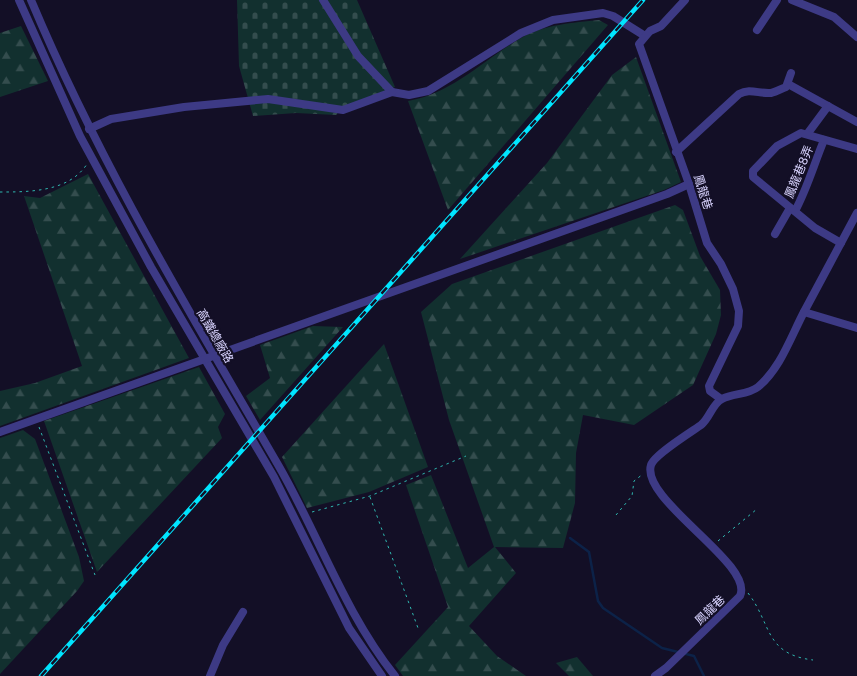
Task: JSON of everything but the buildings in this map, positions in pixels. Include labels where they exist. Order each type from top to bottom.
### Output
[{"type":"street","name":"高鐵總廠路","points":[[19,0],[80,136],[150,268],[274,477],[349,628],[382,676]]},
{"type":"street","name":"高鐵總廠路","points":[[31,0],[89,129],[213,356],[278,465],[304,514],[328,566],[360,623],[395,676]]},
{"type":"street","points":[[323,0],[358,56],[392,92]]},
{"type":"street","points":[[89,129],[111,119],[184,107],[268,99],[344,110],[392,92],[409,95],[428,91],[521,33],[553,20],[603,13],[613,16],[646,36],[650,31],[661,26],[685,0]]},
{"type":"street","points":[[758,30],[777,0]]},
{"type":"street","points":[[792,0],[834,17],[857,37]]},
{"type":"street","name":"鳳龍巷","points":[[646,36],[639,44],[689,184],[707,243],[725,272],[739,310],[738,326],[709,386],[710,391],[721,399]]},
{"type":"street","points":[[676,152],[732,99],[746,90],[770,93],[786,86],[790,73]]},
{"type":"street","points":[[788,84],[857,122]]},
{"type":"street","points":[[808,133],[828,106]]},
{"type":"street","name":"鳳龍巷8弄","points":[[841,243],[815,228],[762,186],[753,177],[753,170],[777,146],[802,133],[808,133],[824,140],[857,149]]},
{"type":"street","name":"鳳龍巷8弄","points":[[792,210],[806,192],[806,184],[824,140]]},
{"type":"street","points":[[0,432],[667,194],[689,184]]},
{"type":"street","points":[[775,234],[792,210]]},
{"type":"street","points":[[743,590],[740,580],[711,546],[666,500],[652,481],[650,470],[652,461],[703,423],[721,399],[756,389],[766,380],[784,354],[804,312],[857,213]]},
{"type":"street","points":[[804,312],[857,328]]},
{"type":"street","name":"鳳龍巷","points":[[654,676],[666,668],[740,596],[743,590]]},
{"type":"street","points":[[210,676],[223,645],[243,612]]},
{"type":"path","points":[[0,192],[35,192],[52,188],[69,180],[86,167],[91,156]]},
{"type":"path","points":[[36,419],[95,575]]},
{"type":"path","points":[[304,514],[370,496],[466,456]]},
{"type":"path","points":[[616,515],[632,496],[634,481],[650,470]]},
{"type":"path","points":[[370,496],[418,628]]},
{"type":"path","points":[[711,546],[757,509]]},
{"type":"path","points":[[743,590],[753,600],[761,618],[783,652],[795,658],[813,660]]},
{"type":"green space","points":[[237,0],[357,0],[395,87],[344,107],[336,115],[296,113],[253,116],[239,66]]},
{"type":"green space","points":[[599,20],[608,25],[448,210],[408,101],[438,92],[453,84],[530,33],[559,25]]},
{"type":"green space","points":[[21,26],[48,81],[0,97],[0,33]]},
{"type":"green space","points":[[636,57],[681,182],[664,190],[460,259],[547,163],[612,75]]},
{"type":"green space","points":[[88,174],[189,358],[0,426],[0,391],[35,383],[82,366],[24,196],[40,198]]},
{"type":"green space","points":[[675,205],[683,210],[700,256],[720,290],[721,315],[716,334],[693,385],[634,425],[583,415],[576,453],[575,503],[563,548],[495,547],[516,573],[469,626],[497,656],[526,676],[403,676],[395,665],[448,607],[406,485],[431,475],[468,568],[494,547],[449,420],[421,312],[452,284]]},
{"type":"green space","points":[[313,326],[343,327],[260,420],[246,396],[270,378],[260,345]]},
{"type":"green space","points":[[384,344],[428,467],[369,492],[307,508],[282,457]]},
{"type":"green space","points":[[199,367],[225,414],[218,427],[222,438],[97,572],[44,421]]},
{"type":"green space","points":[[23,430],[35,439],[79,557],[84,581],[77,591],[0,674],[0,438]]},
{"type":"green space","points":[[577,657],[593,676],[569,676],[556,663]]},
{"type":"waterway","points":[[570,538],[589,552],[598,601],[603,608],[662,648],[694,656],[704,676]]},
{"type":"railway","points":[[41,676],[643,0]]}]
